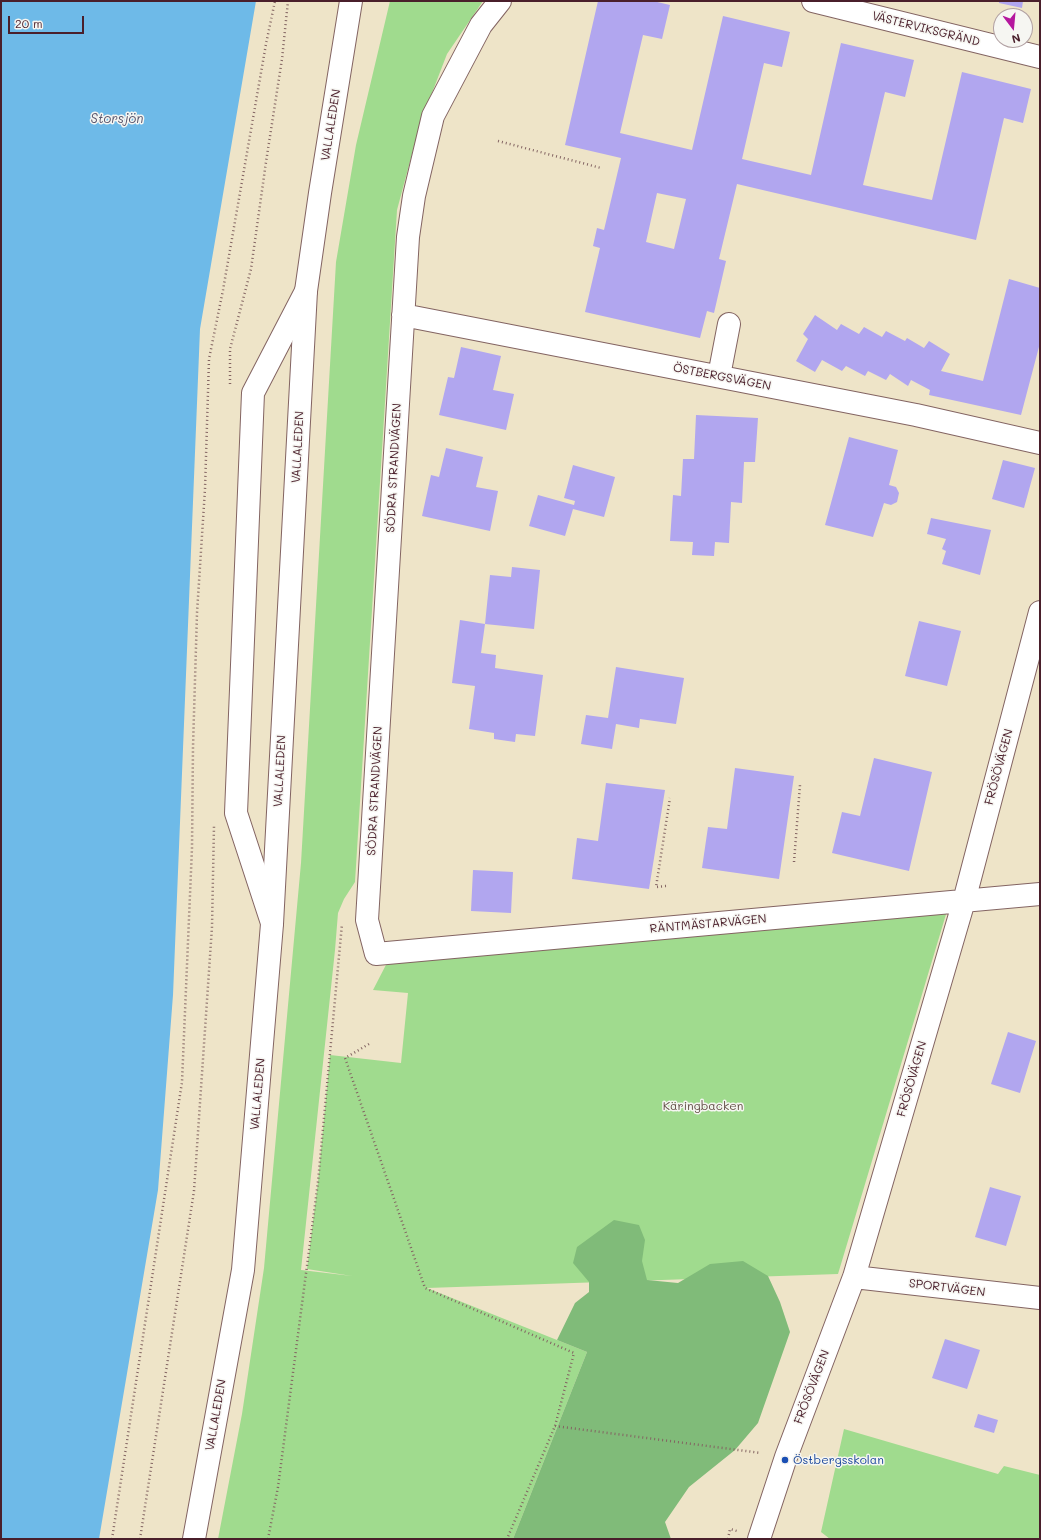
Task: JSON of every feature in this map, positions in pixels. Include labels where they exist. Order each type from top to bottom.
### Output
[{"type":"street","name":"VALLALEDEN","points":[[194,1539],[243,1270],[272,924],[306,291],[351,1]]},
{"type":"street","name":"SÖDRA STRANDVÄGEN","points":[[376,954],[367,920],[408,237],[414,196],[433,116],[481,25],[500,1]]},
{"type":"street","name":"VÄSTERVIKSGRÄND","points":[[813,1],[1040,56]]},
{"type":"street","points":[[272,924],[236,813],[253,394],[306,291]]},
{"type":"street","name":"ÖSTBERGSVÄGEN","points":[[403,315],[909,413],[1040,443]]},
{"type":"street","points":[[719,376],[729,324]]},
{"type":"street","name":"FRÖSÖVÄGEN","points":[[759,1539],[786,1457],[854,1277],[964,901],[1040,612]]},
{"type":"street","name":"RÄNTMÄSTARVÄGEN","points":[[376,954],[1040,894]]},
{"type":"street","name":"SPORTVÄGEN","points":[[854,1277],[1040,1298]]},
{"type":"path","points":[[112,1539],[182,1082],[192,848],[193,747],[197,621],[205,489],[209,359],[223,290],[266,44],[275,1]]},
{"type":"path","points":[[498,141],[600,168]]},
{"type":"path","points":[[794,862],[800,785]]},
{"type":"path","points":[[666,886],[656,887],[670,798]]},
{"type":"path","points":[[268,1539],[278,1487],[318,1182],[342,923]]},
{"type":"path","points":[[369,1044],[345,1058],[425,1288],[574,1353],[555,1426],[507,1539]]},
{"type":"path","points":[[555,1426],[786,1457]]},
{"type":"green space","name":"Käringbacken","points":[[390,1],[483,1],[447,54],[420,124],[397,210],[355,882],[344,899],[338,913],[301,1270],[352,1276],[307,1269],[318,1182],[330,1055],[401,1063],[408,993],[373,990],[389,959],[947,911],[838,1274],[427,1288],[587,1352],[513,1539],[218,1539],[242,1414],[264,1268],[301,863],[336,262],[356,145]]},
{"type":"green space","points":[[614,1220],[639,1225],[645,1240],[642,1261],[647,1280],[678,1283],[710,1264],[743,1261],[768,1276],[780,1302],[790,1332],[758,1423],[735,1450],[689,1487],[665,1522],[671,1539],[513,1539],[587,1352],[557,1340],[575,1303],[589,1292],[589,1282],[573,1263],[577,1247]]},
{"type":"green space","points":[[844,1429],[998,1474],[1004,1466],[1040,1475],[1040,1539],[830,1539],[821,1532]]},
{"type":"water","name":"Storsjön","points":[[1,1],[256,1],[200,329],[173,995],[158,1190],[99,1539],[1,1539]]},
{"type":"building","points":[[598,1],[653,1],[670,5],[662,39],[643,35],[620,133],[692,150],[723,16],[790,32],[782,67],[764,63],[742,159],[811,175],[841,43],[914,60],[905,97],[885,92],[863,185],[932,200],[962,72],[1031,89],[1023,123],[1004,118],[976,240],[737,184],[719,259],[726,261],[714,313],[707,311],[700,338],[585,312],[600,248],[593,246],[597,228],[604,230],[621,158],[565,145]],"holes":[[[657,193],[686,199],[674,249],[646,242]]]},
{"type":"building","points":[[999,1],[1023,1],[1022,8],[999,3]]},
{"type":"building","points":[[1009,279],[1040,288],[1040,343],[1021,415],[929,395],[930,390],[911,380],[908,386],[890,374],[886,380],[868,371],[865,376],[846,366],[842,371],[822,360],[815,372],[796,361],[808,339],[803,334],[815,315],[837,330],[841,324],[859,334],[864,327],[882,337],[886,331],[905,341],[907,338],[924,348],[929,341],[950,354],[941,371],[983,381]]},
{"type":"building","points":[[461,347],[501,356],[493,390],[514,394],[506,430],[439,415],[448,377],[454,378]]},
{"type":"building","points":[[696,415],[758,418],[755,462],[744,462],[742,503],[731,502],[729,543],[715,542],[714,556],[692,555],[693,542],[670,541],[673,495],[681,496],[683,459],[694,459]]},
{"type":"building","points":[[849,437],[898,450],[889,485],[896,487],[899,493],[897,502],[891,505],[884,503],[873,537],[825,525]]},
{"type":"building","points":[[446,448],[483,457],[476,487],[498,491],[490,531],[422,516],[431,475],[439,477]]},
{"type":"building","points":[[1003,460],[1035,468],[1024,508],[992,499]]},
{"type":"building","points":[[573,465],[615,477],[604,517],[573,509],[565,536],[529,526],[538,495],[574,505],[575,501],[564,498]]},
{"type":"building","points":[[931,518],[991,530],[980,575],[942,564],[946,551],[942,549],[946,539],[927,534]]},
{"type":"building","points":[[512,567],[540,570],[534,629],[485,624],[490,575],[511,577]]},
{"type":"building","points":[[460,620],[485,624],[481,653],[496,655],[495,668],[543,675],[535,736],[516,734],[515,742],[494,739],[494,733],[469,729],[475,686],[452,683]]},
{"type":"building","points":[[919,621],[961,631],[947,686],[905,676]]},
{"type":"building","points":[[616,667],[684,678],[676,724],[640,719],[639,728],[616,724],[612,749],[581,744],[586,715],[608,718]]},
{"type":"building","points":[[874,758],[932,772],[909,871],[832,853],[842,812],[860,816]]},
{"type":"building","points":[[735,768],[794,776],[779,879],[702,868],[708,827],[727,829]]},
{"type":"building","points":[[606,783],[665,790],[649,889],[572,879],[577,838],[598,841]]},
{"type":"building","points":[[473,870],[513,872],[511,913],[471,911]]},
{"type":"building","points":[[1008,1032],[1036,1041],[1020,1093],[991,1084]]},
{"type":"building","points":[[990,1187],[1021,1196],[1006,1246],[975,1237]]},
{"type":"building","points":[[945,1339],[980,1350],[967,1389],[932,1378]]},
{"type":"building","points":[[978,1414],[998,1420],[994,1433],[974,1427]]},
{"type":"place","name":"Östbergsskolan","points":[[785,1460]]}]
